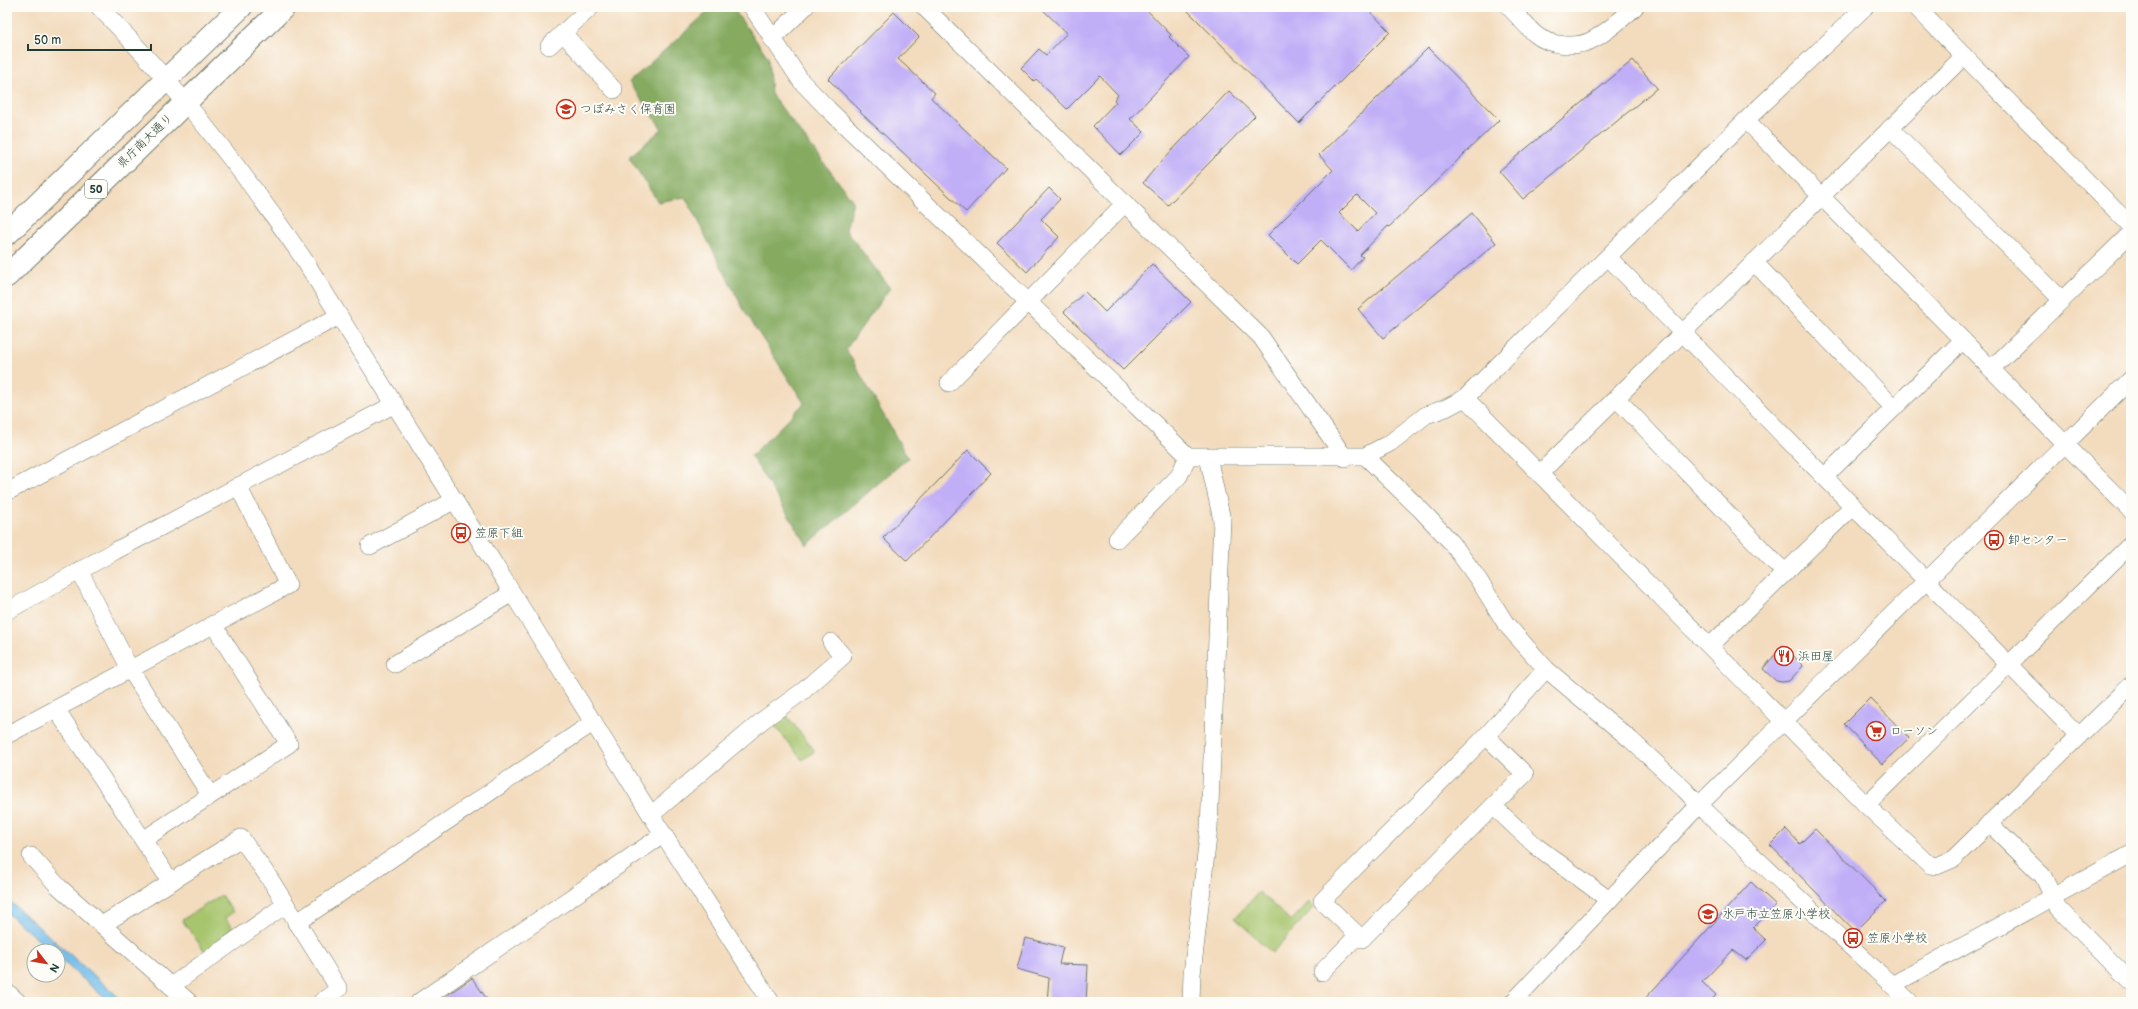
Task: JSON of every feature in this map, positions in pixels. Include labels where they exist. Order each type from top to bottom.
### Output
[{"type":"main road","name":"50","points":[[7,234],[165,79],[241,7]]},
{"type":"main road","name":"県庁南大通り","points":[[7,276],[284,7]]},
{"type":"street","points":[[99,7],[185,102],[264,202],[303,258],[651,815],[770,1002]]},
{"type":"street","points":[[549,46],[591,7]]},
{"type":"street","points":[[752,7],[772,39],[802,80],[828,109],[1188,456],[1208,457],[1262,455],[1345,458],[1365,456],[1390,443],[1426,415],[1446,408],[1465,398],[1746,120],[1865,7]]},
{"type":"street","points":[[772,39],[805,7]]},
{"type":"street","points":[[924,7],[1261,337],[1345,458]]},
{"type":"street","points":[[1509,7],[1536,35],[1550,43],[1565,44],[1578,44],[1593,40],[1635,7]]},
{"type":"street","points":[[1916,7],[2131,226]]},
{"type":"street","points":[[563,33],[614,90]]},
{"type":"street","points":[[1540,473],[1964,56]]},
{"type":"street","points":[[1746,120],[2131,511]]},
{"type":"street","points":[[1890,128],[2062,300]]},
{"type":"street","points":[[950,382],[1125,203]]},
{"type":"street","points":[[1991,369],[2131,233]]},
{"type":"street","points":[[1608,257],[2079,736]]},
{"type":"street","points":[[1754,262],[1894,408]]},
{"type":"street","points":[[7,492],[339,316]]},
{"type":"street","points":[[1824,477],[1962,340]]},
{"type":"street","points":[[1513,1002],[1698,805],[2131,379]]},
{"type":"street","points":[[1465,398],[1784,720],[1866,805],[1923,861],[1930,865],[1937,866],[1953,859],[2131,685]]},
{"type":"street","points":[[1616,398],[1785,573]]},
{"type":"street","points":[[7,611],[79,570],[395,404]]},
{"type":"street","points":[[1117,539],[1179,476],[1188,456]]},
{"type":"street","points":[[1365,456],[1422,511],[1452,543],[1478,579],[1506,624],[1546,669],[1631,740],[1685,790],[1698,805],[1910,1002]]},
{"type":"street","points":[[1191,1002],[1192,974],[1209,828],[1222,520],[1208,457]]},
{"type":"street","points":[[7,735],[288,585],[238,486]]},
{"type":"street","points":[[370,546],[455,500]]},
{"type":"street","points":[[1710,646],[1853,506]]},
{"type":"street","points":[[1866,805],[2131,544]]},
{"type":"street","points":[[79,570],[130,669],[210,795]]},
{"type":"street","points":[[395,664],[512,593]]},
{"type":"street","points":[[143,840],[289,744],[213,624]]},
{"type":"street","points":[[651,815],[763,720],[803,691],[843,656],[831,642]]},
{"type":"street","points":[[1486,736],[1525,774],[1362,938],[1322,901],[1486,736],[1546,669]]},
{"type":"street","points":[[56,709],[171,882]]},
{"type":"street","points":[[296,923],[594,722]]},
{"type":"street","points":[[1492,806],[1536,846],[1609,900]]},
{"type":"street","points":[[1989,823],[2043,876],[2058,908],[2131,982]]},
{"type":"street","points":[[419,1002],[500,949],[664,834]]},
{"type":"street","points":[[102,925],[240,838],[270,879],[296,923],[339,989],[321,1002]]},
{"type":"street","points":[[1892,985],[2131,854]]},
{"type":"street","points":[[31,856],[58,886],[189,1002]]},
{"type":"street","points":[[171,986],[286,905]]},
{"type":"street","points":[[1322,972],[1358,935]]},
{"type":"street","points":[[7,992],[18,1002]]},
{"type":"green space","points":[[713,7],[732,7],[768,57],[771,94],[853,201],[846,230],[890,288],[846,349],[908,458],[807,545],[751,456],[804,403],[745,312],[685,197],[658,202],[629,157],[662,129],[629,82]]},
{"type":"green space","points":[[779,714],[787,716],[815,751],[802,760],[774,725],[774,719]]},
{"type":"green space","points":[[1259,892],[1291,921],[1309,902],[1314,907],[1272,953],[1235,918]]},
{"type":"green space","points":[[221,895],[233,912],[225,918],[236,932],[206,953],[182,920]]},
{"type":"water","points":[[7,899],[57,943],[42,943],[7,913]]},
{"type":"water","points":[[66,951],[124,1002],[109,1002],[66,964]]},
{"type":"building","points":[[1040,7],[1144,7],[1171,35],[1169,37],[1189,57],[1130,119],[1144,132],[1121,155],[1093,126],[1116,102],[1114,100],[1118,95],[1100,76],[1067,109],[1036,79],[1034,81],[1021,68],[1039,49],[1046,55],[1067,33]]},
{"type":"building","points":[[1184,7],[1366,7],[1390,32],[1299,123]]},
{"type":"building","points":[[894,12],[919,37],[898,59],[935,93],[931,98],[1006,168],[966,212],[860,112],[861,111],[828,79]]},
{"type":"building","points":[[1428,48],[1499,120],[1389,227],[1388,226],[1360,255],[1363,257],[1351,270],[1321,240],[1297,264],[1268,235],[1333,170],[1319,155]],"holes":[[[1357,195],[1375,213],[1358,231],[1339,213]]]},
{"type":"building","points":[[1633,60],[1657,88],[1523,199],[1499,171]]},
{"type":"building","points":[[1229,91],[1255,116],[1168,205],[1143,183],[1157,166]]},
{"type":"building","points":[[1049,188],[1060,199],[1041,219],[1059,237],[1027,272],[997,243]]},
{"type":"building","points":[[1472,213],[1496,243],[1383,338],[1358,309]]},
{"type":"building","points":[[1152,264],[1191,302],[1123,370],[1064,312],[1085,292],[1105,312]]},
{"type":"building","points":[[968,450],[991,473],[907,561],[883,538]]},
{"type":"building","name":"浜田屋","points":[[1783,645],[1803,666],[1789,681],[1782,682],[1776,681],[1763,669]]},
{"type":"building","name":"ローソン","points":[[1870,698],[1909,738],[1882,764],[1844,724]]},
{"type":"building","points":[[1786,829],[1800,844],[1815,829],[1886,901],[1855,932],[1770,845]]},
{"type":"building","points":[[1751,882],[1776,905],[1753,928],[1766,940],[1746,960],[1733,950],[1702,982],[1716,995],[1710,1002],[1642,1002]]},
{"type":"building","points":[[1025,938],[1063,947],[1059,964],[1088,965],[1086,1002],[1047,1002],[1049,978],[1017,969]]},
{"type":"building","points":[[472,978],[489,1002],[437,1002]]},
{"type":"place","name":"つぼみさく保育園","points":[[566,109]]},
{"type":"place","name":"笠原下組","points":[[461,533]]},
{"type":"place","name":"卸センター","points":[[1994,540]]},
{"type":"place","name":"浜田屋","points":[[1784,656]]},
{"type":"place","name":"ローソン","points":[[1876,731]]},
{"type":"place","name":"水戸市立笠原小学校","points":[[1708,914]]},
{"type":"place","name":"笠原小学校","points":[[1853,938]]}]
